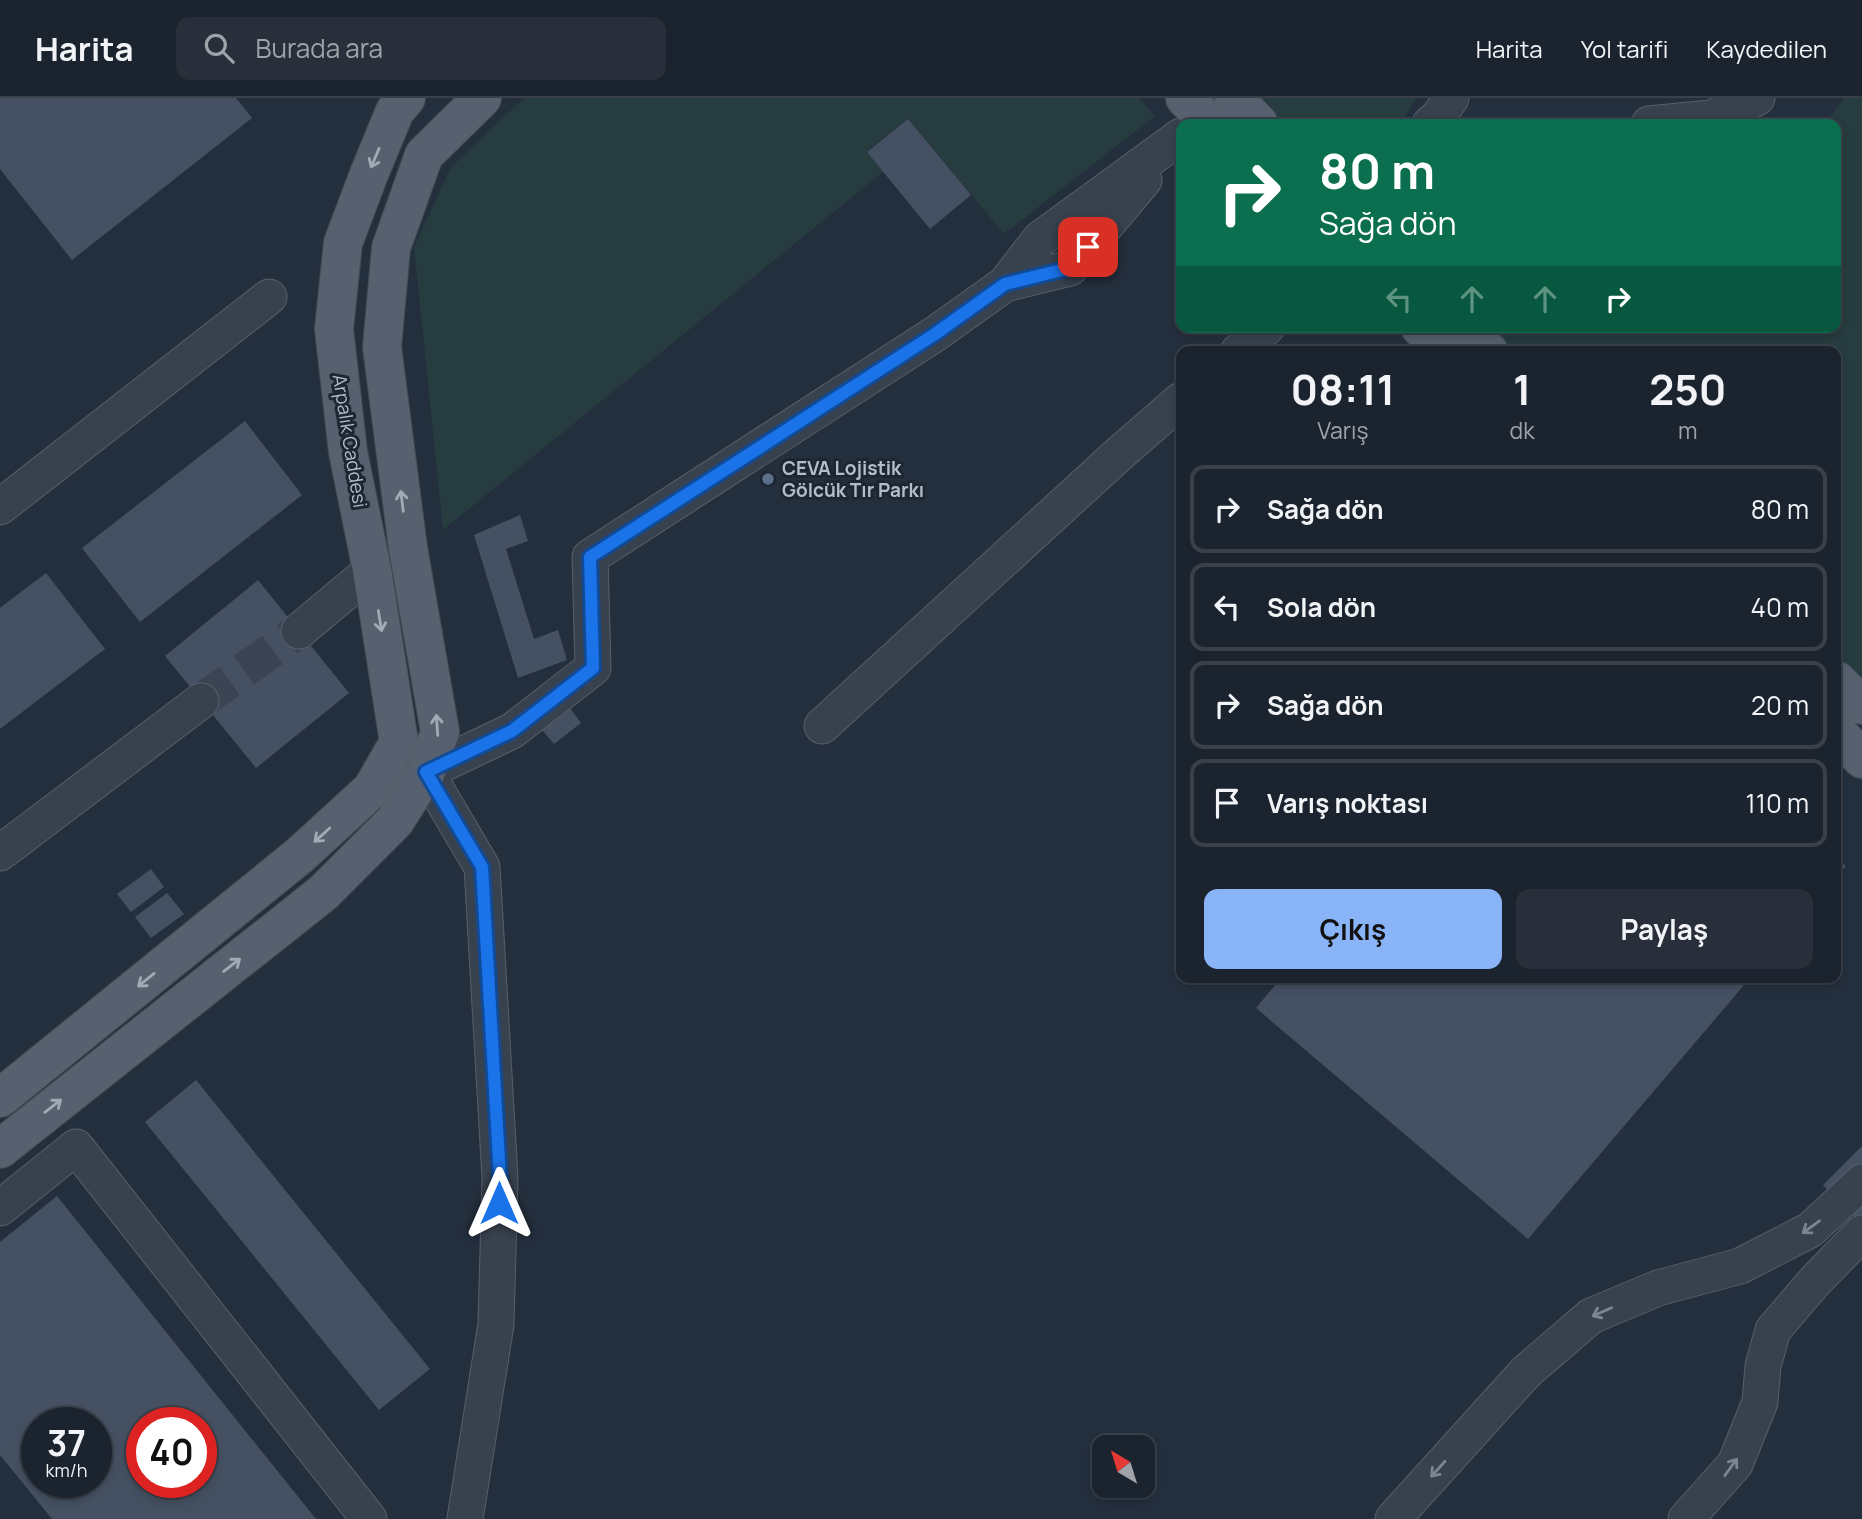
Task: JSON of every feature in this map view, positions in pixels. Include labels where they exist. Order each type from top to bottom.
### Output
[{"type":"main road","name":"Arpalık Caddesi","points":[[0,1098],[300,855],[372,789],[399,742],[372,570],[348,452],[334,329],[343,243],[395,111],[405,98]]},
{"type":"main road","points":[[0,1149],[323,892],[395,821],[426,772],[440,732],[408,548],[382,347],[391,248],[424,155],[482,98]]},
{"type":"main road","points":[[1426,333],[1439,346]]},
{"type":"main road","points":[[1469,333],[1483,346]]},
{"type":"main road","points":[[1841,685],[1862,705]]},
{"type":"main road","points":[[1841,736],[1862,759]]},
{"type":"street","points":[[1436,119],[1451,98]]},
{"type":"street","points":[[1701,119],[1711,118],[1757,98]]},
{"type":"street","points":[[372,789],[426,772],[512,731],[593,668],[590,557],[924,341],[1005,284],[1040,239],[1176,137]]},
{"type":"street","points":[[0,507],[269,297]]},
{"type":"street","points":[[1245,346],[1261,333]]},
{"type":"street","points":[[822,726],[1176,404]]},
{"type":"street","points":[[299,631],[372,570]]},
{"type":"street","points":[[0,853],[201,701]]},
{"type":"street","points":[[426,772],[482,867],[500,1178],[496,1324],[465,1519]]},
{"type":"street","points":[[0,1208],[76,1147],[369,1519]]},
{"type":"street","points":[[1393,1519],[1527,1372],[1591,1316],[1658,1287],[1740,1266],[1810,1230],[1862,1182]]},
{"type":"street","points":[[1686,1519],[1735,1464],[1760,1402],[1763,1366],[1773,1330],[1815,1281],[1862,1233]]},
{"type":"green space","points":[[524,98],[1139,98],[1155,116],[1004,234],[908,119],[867,151],[884,171],[443,530],[414,247],[451,167]]},
{"type":"green space","points":[[1234,98],[1417,98],[1402,119],[1254,119]]},
{"type":"green space","points":[[1845,98],[1862,98],[1862,705],[1841,685],[1841,346],[1483,346],[1469,333],[1841,333],[1841,119],[1828,119]]},
{"type":"building","points":[[0,98],[236,98],[252,118],[72,260],[0,169]]},
{"type":"building","points":[[908,119],[971,195],[930,229],[867,152]]},
{"type":"building","points":[[245,421],[302,495],[140,622],[82,548]]},
{"type":"building","points":[[520,515],[528,541],[506,549],[534,639],[558,630],[567,660],[518,678],[474,535]]},
{"type":"building","points":[[46,573],[105,649],[0,729],[0,608]]},
{"type":"building","points":[[258,580],[349,693],[256,768],[165,656]]},
{"type":"building","points":[[570,708],[581,723],[554,744],[542,730]]},
{"type":"building","points":[[151,869],[164,887],[131,912],[117,894]]},
{"type":"building","points":[[167,893],[184,914],[151,938],[135,917]]},
{"type":"building","points":[[1277,983],[1746,983],[1528,1239],[1256,1008]]},
{"type":"building","points":[[196,1080],[430,1369],[379,1410],[145,1122]]},
{"type":"building","points":[[1862,1146],[1862,1224],[1823,1185]]},
{"type":"building","points":[[57,1196],[316,1519],[52,1519],[35,1498],[112,1498],[112,1407],[21,1407],[21,1481],[0,1455],[0,1242]]},
{"type":"tunnel","points":[[201,701],[299,631]]},
{"type":"place","name":"CEVA Lojistik Gölcük Tır Parkı","points":[[768,479]]},
{"type":"route","points":[[499,1203],[500,1178],[482,867],[426,772],[512,731],[593,668],[590,557],[935,334],[1005,284],[1070,268],[1088,247]]}]
